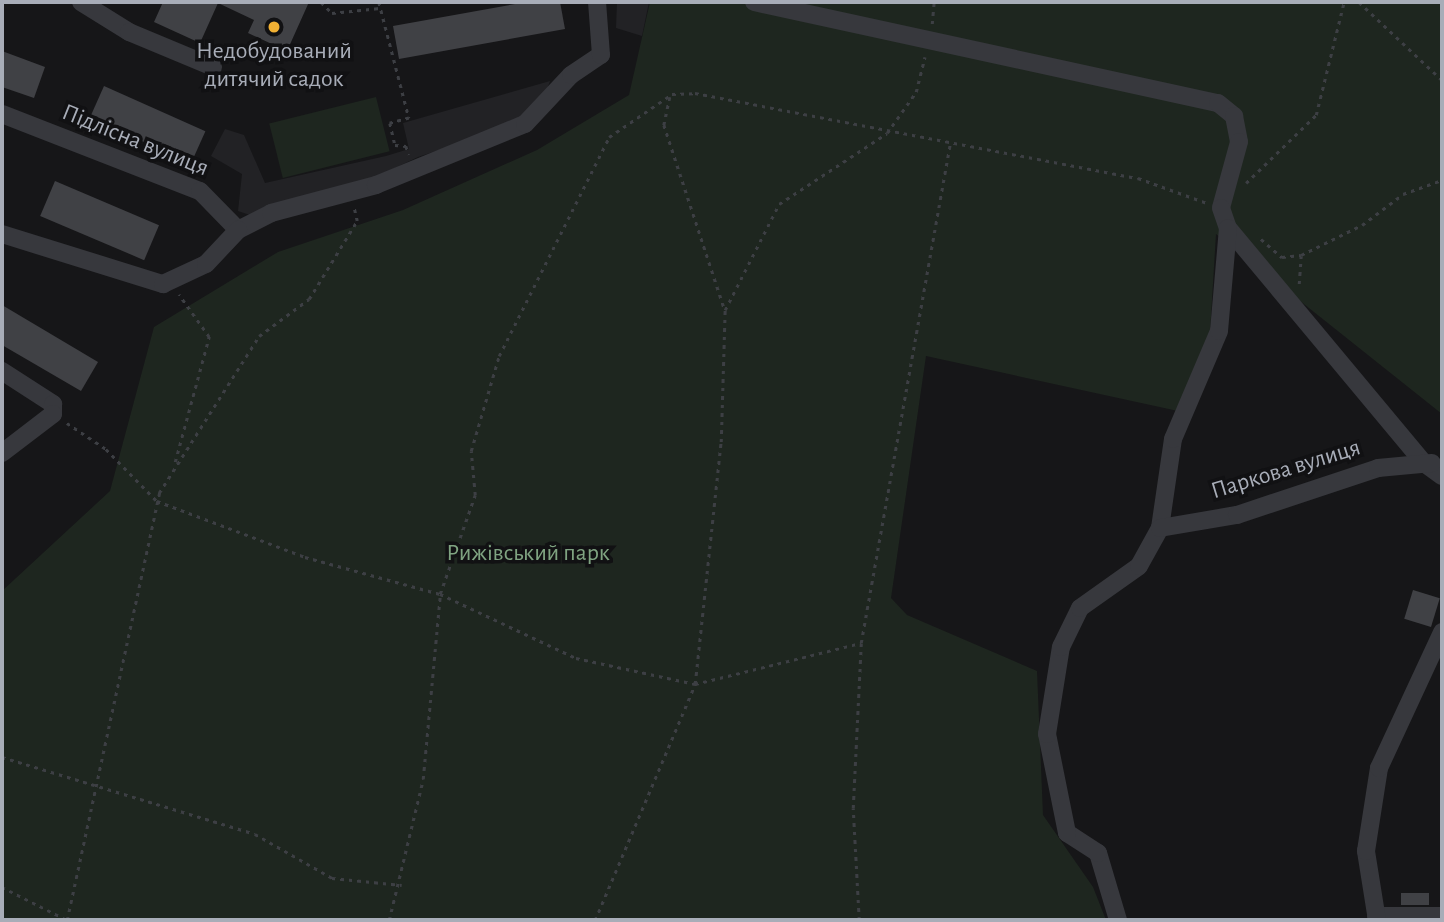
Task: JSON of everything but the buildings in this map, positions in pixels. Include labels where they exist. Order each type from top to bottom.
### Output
[{"type":"street","points":[[81,2],[129,32],[214,67]]},
{"type":"street","points":[[2,234],[145,283],[176,282],[224,250],[238,230],[271,213],[355,190],[525,124],[570,75],[601,55],[597,2]]},
{"type":"street","points":[[754,2],[1218,103],[1234,116],[1239,142],[1221,208],[1228,228],[1442,476]]},
{"type":"street","name":"Підлісна вулиця","points":[[2,114],[200,191],[218,202],[238,230]]},
{"type":"street","points":[[1118,920],[1098,853],[1074,843],[1065,827],[1047,734],[1051,688],[1080,608],[1139,566],[1160,528],[1173,439],[1219,331],[1228,228]]},
{"type":"street","points":[[2,371],[53,409],[2,453]]},
{"type":"street","name":"Паркова вулиця","points":[[1160,528],[1237,514],[1378,468],[1433,463]]},
{"type":"street","points":[[1442,632],[1379,768],[1366,851],[1377,918],[1442,916]]},
{"type":"path","points":[[321,2],[332,13],[380,8]]},
{"type":"path","points":[[379,2],[409,118],[390,123],[395,145],[406,146]]},
{"type":"path","points":[[725,310],[779,204],[887,133],[916,92],[929,41],[934,2]]},
{"type":"path","points":[[389,920],[402,885],[423,779],[440,594],[475,495],[471,450],[499,356],[609,136],[671,94],[695,93],[887,133],[1138,178],[1221,208],[1316,115],[1344,2]]},
{"type":"path","points":[[1359,2],[1442,80]]},
{"type":"path","points":[[595,920],[695,684],[721,442],[725,310],[664,125],[671,94]]},
{"type":"path","points":[[859,920],[853,808],[861,643],[950,144]]},
{"type":"path","points":[[1251,231],[1282,257],[1301,254],[1362,225],[1403,194],[1442,180]]},
{"type":"path","points":[[173,467],[259,336],[309,299],[357,221],[355,190]]},
{"type":"path","points":[[2,887],[67,920],[157,500],[173,467],[192,415],[209,337],[176,282]]},
{"type":"path","points":[[53,409],[106,449],[157,500],[305,557],[440,594],[576,658],[695,684],[861,643]]},
{"type":"path","points":[[2,757],[96,782],[255,834],[332,878],[402,885]]},
{"type":"shaded area","points":[[617,2],[649,2],[642,36],[616,28]]},
{"type":"shaded area","points":[[550,81],[543,100],[517,124],[418,157],[359,185],[256,217],[238,211],[242,174],[211,156],[225,129],[244,135],[265,183],[409,149],[403,123]]},
{"type":"green space","name":"Рижівський парк","points":[[650,2],[1442,2],[1442,414],[1216,234],[1210,333],[1178,411],[926,356],[891,598],[907,615],[1037,671],[1043,815],[1093,887],[1106,920],[2,920],[2,591],[110,491],[154,327],[278,252],[403,210],[537,150],[629,95]]},
{"type":"green space","points":[[376,97],[390,151],[283,178],[269,124]]},
{"type":"place","name":"Недобудований дитячий садок","points":[[274,27]]}]
